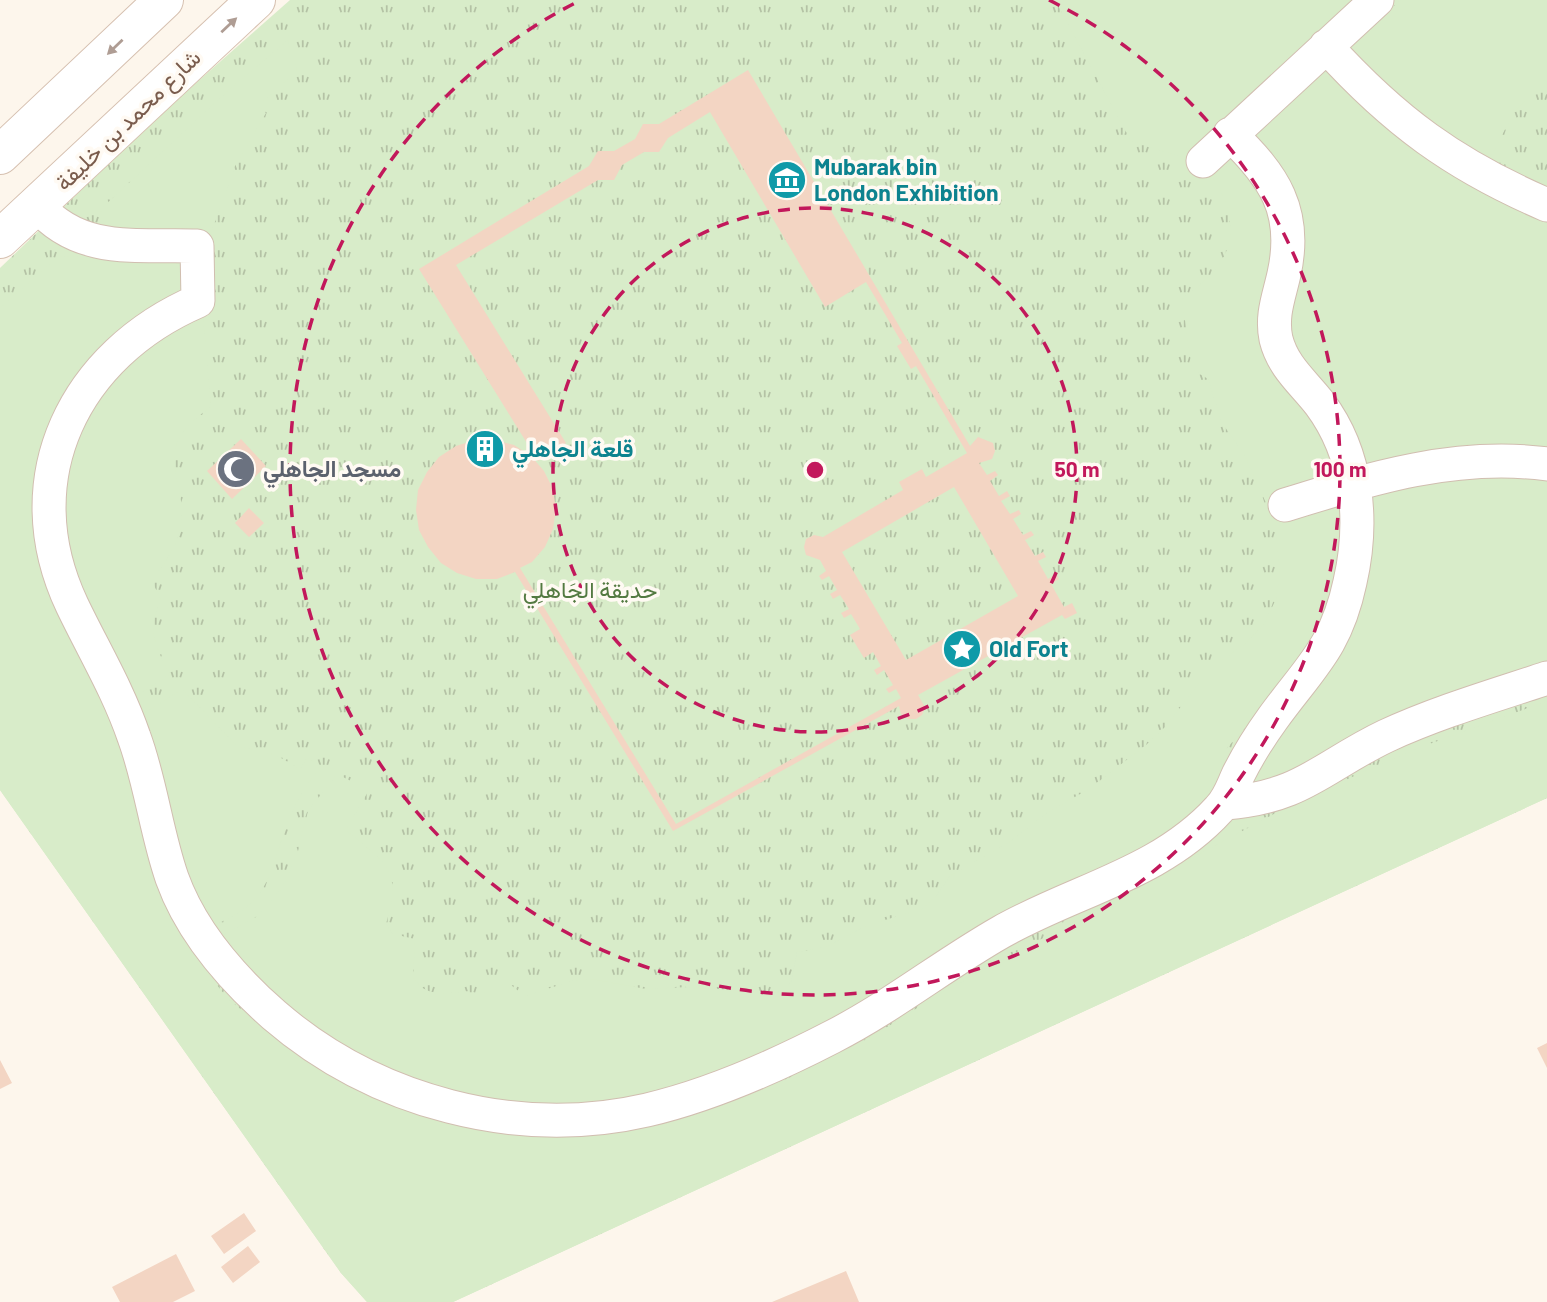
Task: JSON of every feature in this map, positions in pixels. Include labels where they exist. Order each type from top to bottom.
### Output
[{"type":"main road","points":[[0,155],[164,0]]},
{"type":"main road","name":"شارع محمد بن خليفة","points":[[0,239],[256,0]]},
{"type":"street","points":[[1203,160],[1377,0]]},
{"type":"street","points":[[1326,46],[1364,88],[1405,125],[1451,157],[1500,185],[1547,205]]},
{"type":"street","points":[[38,206],[59,226],[83,239],[197,246],[198,301],[148,326],[126,342],[89,384],[74,408],[61,440],[52,473],[49,507],[52,541],[60,574],[72,606],[126,713],[145,770],[172,877],[197,928],[244,986],[274,1015],[305,1039],[375,1080],[451,1107],[531,1119],[611,1116],[650,1109],[698,1095],[755,1073],[834,1037],[1003,931],[1048,908],[1132,874],[1166,855],[1226,803],[1256,743],[1319,663],[1339,622],[1352,577],[1356,542],[1355,483],[1335,429],[1320,404],[1286,365],[1277,345],[1274,322],[1286,264],[1287,223],[1281,197],[1268,173],[1230,134]]},
{"type":"street","points":[[1285,505],[1355,483],[1444,464],[1490,461],[1547,464]]},
{"type":"street","points":[[1226,803],[1280,794],[1306,784],[1356,752],[1415,724],[1547,678]]},
{"type":"green space","name":"حديقة الجَاهلِي","points":[[290,0],[1547,0],[1547,798],[453,1302],[367,1302],[341,1273],[0,790],[0,268],[154,120]]},
{"type":"green space","points":[[1055,0],[1365,0],[1191,160],[1131,141]]},
{"type":"green space","points":[[1401,0],[1547,0],[1547,79],[1514,112],[1486,166],[1342,50]]},
{"type":"green space","points":[[288,40],[297,71],[258,106],[266,113],[235,166],[211,233],[101,233],[99,216],[103,207],[231,88]]},
{"type":"green space","points":[[1328,67],[1547,213],[1547,450],[1361,468],[1320,387],[1287,335],[1295,295],[1252,136]]},
{"type":"green space","points":[[1234,149],[1252,171],[1272,222],[1289,388],[1324,440],[1339,475],[1266,503],[1244,454],[1222,423],[1208,379],[1192,369],[1182,299],[1216,269],[1224,257],[1230,219],[1222,194],[1208,172]]},
{"type":"green space","points":[[189,255],[190,296],[160,311],[47,469],[126,752],[160,890],[187,947],[228,999],[281,1041],[393,1102],[699,1111],[730,1101],[791,1077],[849,1049],[932,998],[1298,801],[1413,750],[1547,701],[1547,798],[453,1302],[367,1302],[341,1273],[0,790],[0,308],[58,257]]},
{"type":"green space","points":[[202,306],[211,407],[190,423],[179,439],[175,468],[181,498],[179,534],[152,581],[161,600],[154,620],[155,638],[170,674],[129,701],[79,602],[60,488],[99,383]]},
{"type":"green space","points":[[1547,476],[1547,667],[1243,797],[1292,713],[1369,495],[1422,478]]},
{"type":"green space","points":[[1346,500],[1332,604],[1303,665],[1225,750],[1220,763],[1224,789],[1215,809],[766,1055],[683,1089],[606,1105],[495,1102],[393,1074],[289,1013],[217,938],[256,917],[282,888],[297,855],[308,811],[337,774],[369,790],[346,830],[372,851],[387,869],[393,890],[386,924],[393,934],[415,939],[413,977],[430,992],[469,991],[471,998],[507,982],[525,996],[572,981],[591,979],[646,989],[688,987],[777,993],[791,982],[797,952],[826,947],[868,925],[922,909],[936,896],[950,876],[1011,841],[1048,812],[1089,789],[1146,745],[1165,727],[1200,682],[1264,624],[1276,599],[1280,572],[1275,523]]},
{"type":"green space","points":[[182,689],[237,746],[276,755],[300,769],[307,758],[322,766],[295,806],[265,885],[245,908],[209,927],[193,900],[137,718]]},
{"type":"building","name":"قلعة الجاهلي","points":[[748,70],[970,446],[978,437],[993,443],[995,451],[992,459],[979,463],[987,475],[995,471],[998,475],[990,481],[999,496],[1007,491],[1010,496],[1001,501],[1010,514],[1019,510],[1021,514],[1013,519],[1023,535],[1031,531],[1034,535],[1025,540],[1035,556],[1043,552],[1046,557],[1038,561],[1048,579],[1056,574],[1059,579],[1051,584],[1064,607],[1072,603],[1077,613],[1065,619],[1062,615],[918,695],[925,707],[922,715],[916,719],[908,719],[901,714],[899,706],[673,831],[515,572],[497,579],[476,579],[457,573],[441,563],[428,547],[419,530],[416,510],[418,490],[427,472],[439,457],[456,446],[475,440],[495,440],[514,445],[531,456],[544,471],[553,489],[556,509],[553,529],[545,547],[532,562],[520,568],[676,824],[901,698],[896,689],[889,693],[886,689],[893,685],[884,670],[877,675],[874,670],[881,666],[873,652],[864,658],[850,635],[860,629],[851,614],[844,618],[841,613],[849,609],[840,595],[833,599],[830,594],[837,590],[829,576],[822,580],[819,576],[826,571],[820,560],[806,555],[806,539],[814,535],[823,537],[903,490],[899,482],[922,469],[926,477],[967,453],[916,366],[911,369],[897,346],[902,343],[866,282],[825,307],[710,112],[668,138],[659,152],[644,152],[622,165],[614,180],[598,180],[456,265],[566,443],[538,461],[419,269],[589,166],[598,151],[614,151],[635,139],[643,124],[659,124]],"holes":[[[954,487],[1018,596],[906,660],[842,552]]]},
{"type":"building","name":"مسجد الجاهلي","points":[[241,439],[266,466],[232,499],[207,471]]},
{"type":"building","points":[[249,508],[264,523],[249,537],[235,523]]},
{"type":"building","points":[[1547,1043],[1547,1068],[1537,1048]]},
{"type":"building","points":[[0,1060],[12,1083],[0,1089]]},
{"type":"building","points":[[244,1213],[256,1231],[224,1254],[211,1236]]},
{"type":"building","points":[[248,1246],[260,1262],[233,1283],[221,1267]]},
{"type":"building","points":[[176,1254],[195,1291],[173,1302],[120,1302],[112,1287]]},
{"type":"building","points":[[846,1271],[859,1302],[772,1302]]},
{"type":"place","name":"Mubarak bin London Exhibition","points":[[787,180]]},
{"type":"place","name":"قلعة الجاهلي","points":[[485,449]]},
{"type":"place","name":"مسجد الجاهلي","points":[[236,469]]},
{"type":"place","name":"Old Fort","points":[[962,649]]}]
